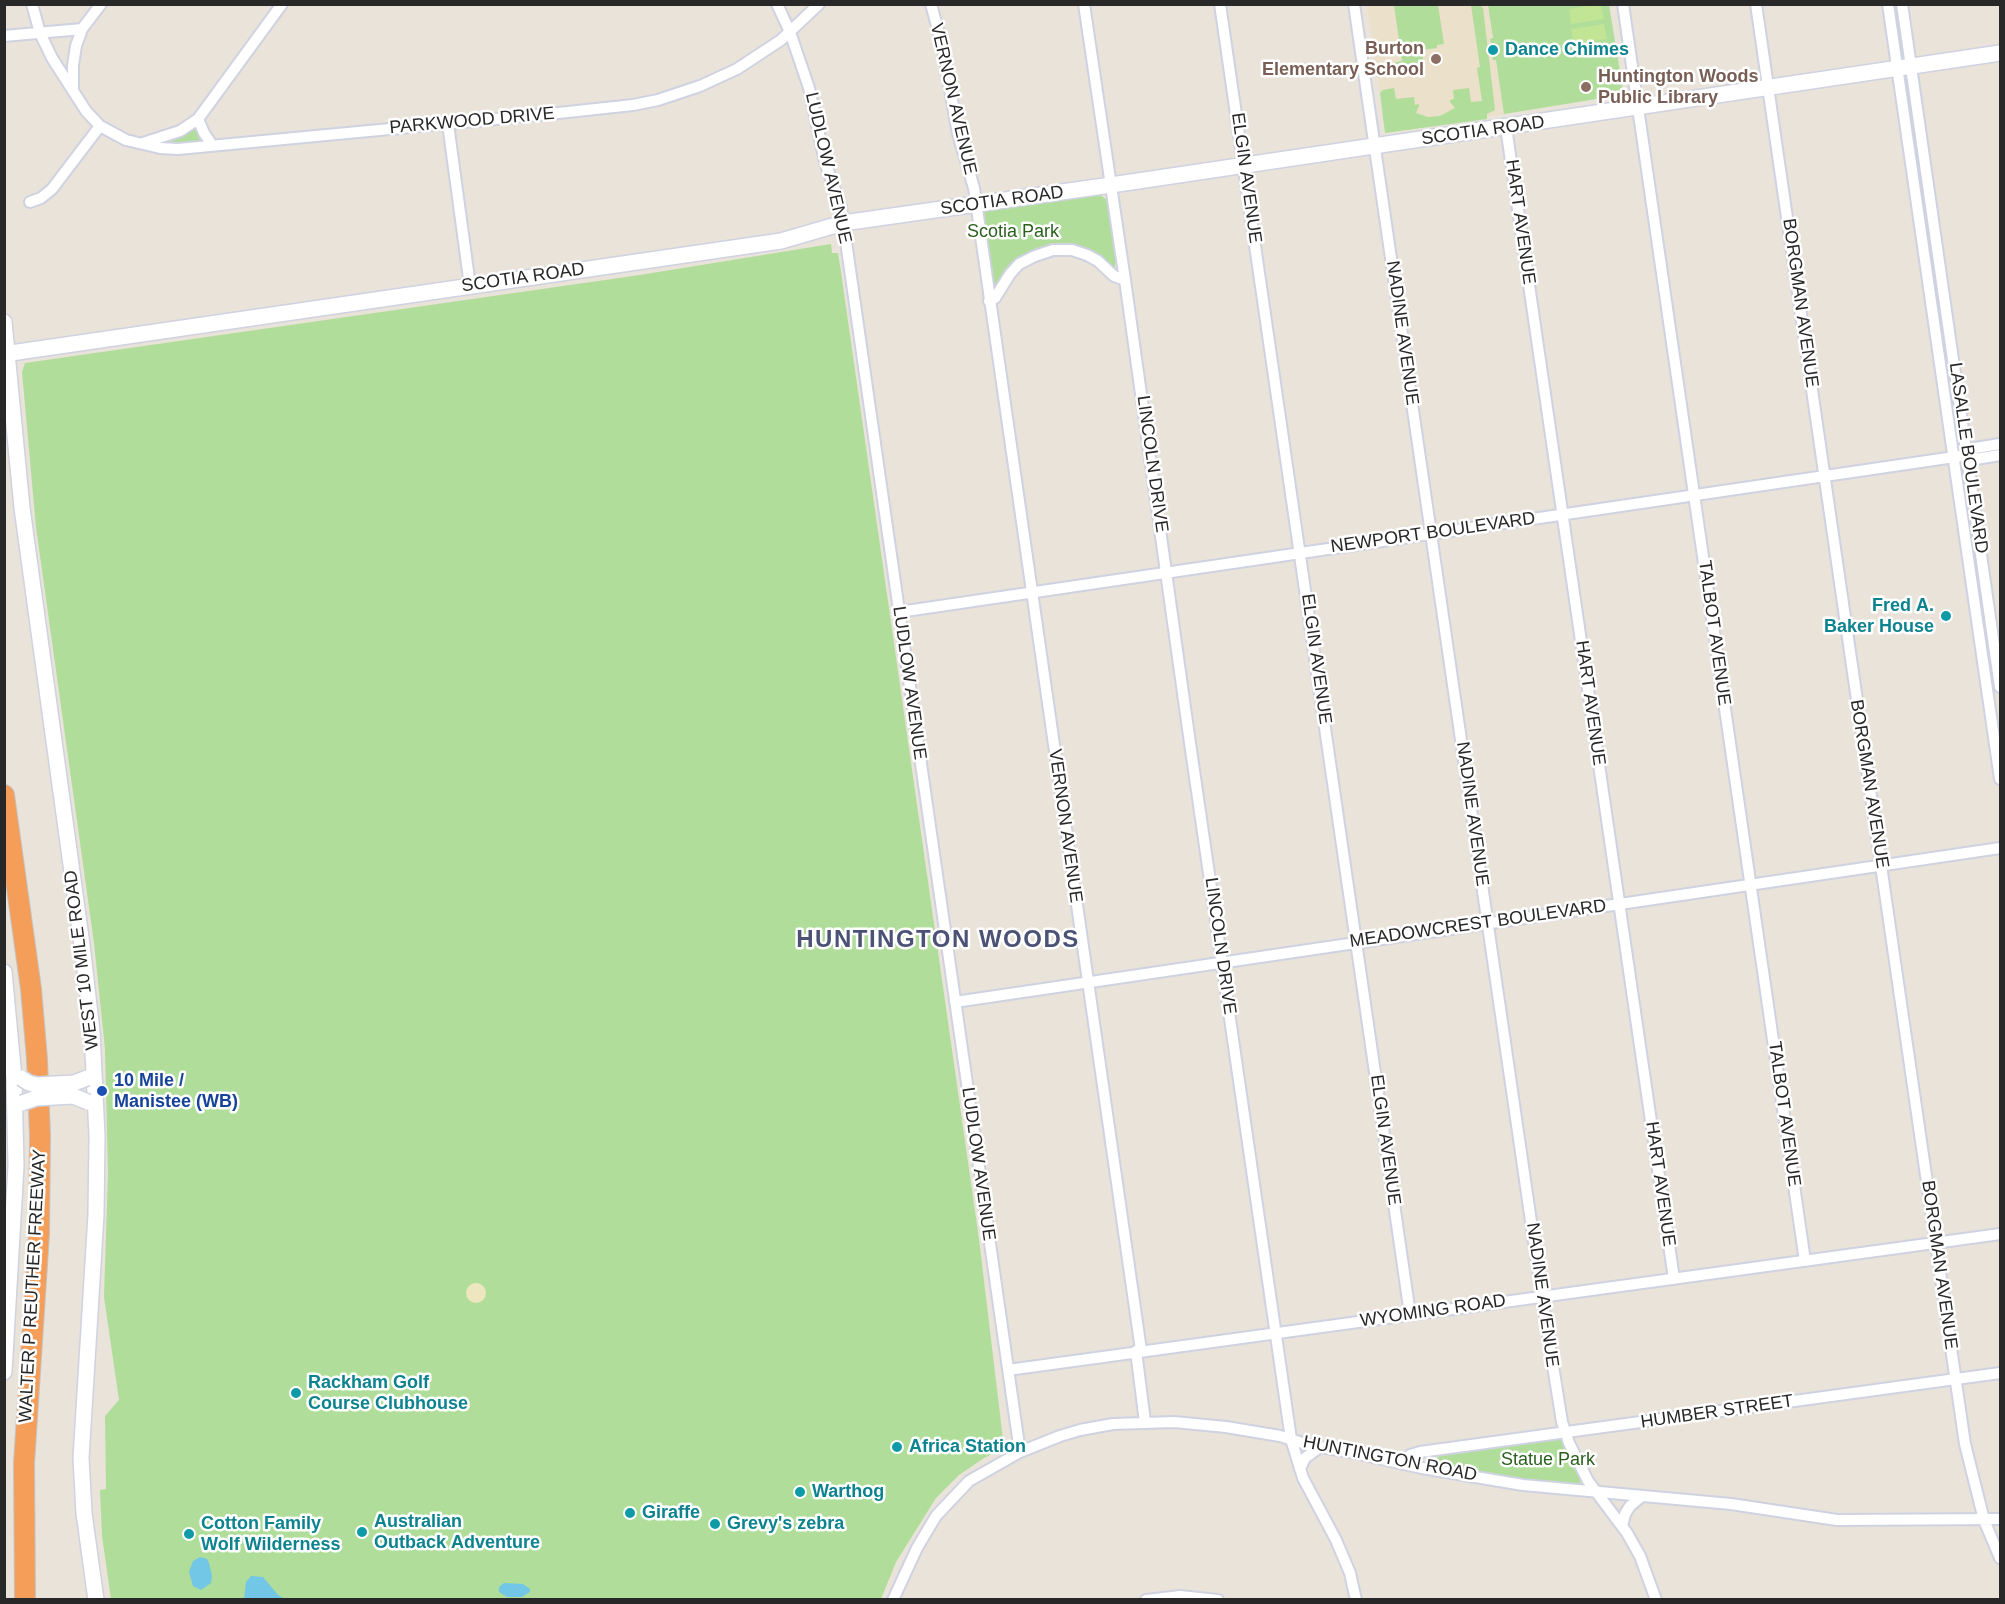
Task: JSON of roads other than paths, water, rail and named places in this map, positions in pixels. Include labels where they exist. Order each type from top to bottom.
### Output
[{"type":"highway","name":"WALTER P REUTHER FREEWAY","points":[[4,795],[30,977],[37,1059],[40,1136],[39,1234],[24,1463],[25,1599]]},
{"type":"street","points":[[30,202],[42,198],[52,189],[100,126],[86,111],[52,58],[40,33],[33,4]]},
{"type":"street","points":[[73,91],[74,54],[82,29],[101,4]]},
{"type":"street","points":[[142,143],[180,131],[198,119],[282,4]]},
{"type":"street","name":"LUDLOW AVENUE","points":[[777,4],[790,32],[809,88],[825,162],[841,207],[1020,1452]]},
{"type":"street","name":"PARKWOOD DRIVE","points":[[100,126],[126,140],[169,149],[591,110],[658,100],[700,86],[737,69],[790,32],[819,4]]},
{"type":"street","name":"VERNON AVENUE","points":[[931,4],[942,44],[958,134],[974,188],[1088,982],[1138,1351],[1145,1422]]},
{"type":"street","name":"LINCOLN DRIVE","points":[[1084,4],[1292,1439],[1300,1469],[1350,1573],[1356,1599]]},
{"type":"street","name":"ELGIN AVENUE","points":[[1220,4],[1410,1314]]},
{"type":"street","name":"NADINE AVENUE","points":[[1354,4],[1542,1297],[1565,1433],[1580,1467],[1622,1526],[1640,1556],[1656,1599]]},
{"type":"street","name":"TALBOT AVENUE","points":[[1623,4],[1805,1261]]},
{"type":"street","name":"BORGMAN AVENUE","points":[[1756,4],[1965,1444],[1984,1520],[2001,1558]]},
{"type":"street","name":"LASALLE BOULEVARD","points":[[1888,4],[1904,68],[1930,199],[2001,687]]},
{"type":"street","name":"LASALLE BOULEVARD","points":[[1902,4],[1904,68],[1917,201],[2001,779]]},
{"type":"street","points":[[4,36],[82,29]]},
{"type":"street","name":"SCOTIA ROAD","points":[[6,354],[781,241],[843,223],[1244,166],[2001,53]]},
{"type":"street","points":[[198,119],[212,145]]},
{"type":"street","points":[[448,123],[470,286]]},
{"type":"street","name":"HART AVENUE","points":[[1506,127],[1674,1279]]},
{"type":"street","points":[[1917,201],[1930,199]]},
{"type":"street","points":[[989,301],[995,298],[1019,264],[1053,250],[1071,250],[1087,255],[1098,261],[1118,279],[1125,280]]},
{"type":"street","points":[[1935,324],[1948,322]]},
{"type":"street","name":"WEST 10 MILE ROAD","points":[[5,324],[8,385],[22,508],[87,980],[96,1215],[81,1458],[84,1513],[96,1599]]},
{"type":"street","name":"NEWPORT BOULEVARD","points":[[899,612],[1968,454],[1975,448],[2001,444]]},
{"type":"street","name":"NEWPORT BOULEVARD","points":[[1968,454],[1977,459],[2001,455]]},
{"type":"street","points":[[1985,668],[1998,666]]},
{"type":"street","name":"MEADOWCREST BOULEVARD","points":[[955,1002],[2001,848]]},
{"type":"street","points":[[4,972],[8,1041],[17,1072],[19,1108],[8,1261],[4,1372]]},
{"type":"street","points":[[17,1072],[29,1083],[37,1085],[74,1083],[91,1075]]},
{"type":"street","points":[[19,1108],[32,1098],[73,1096],[92,1108]]},
{"type":"street","name":"WYOMING ROAD","points":[[1008,1370],[2001,1234]]},
{"type":"street","name":"HUMBER STREET","points":[[1404,1463],[1410,1455],[1434,1451],[2001,1373]]},
{"type":"street","name":"HUNTINGTON ROAD","points":[[892,1599],[916,1548],[936,1516],[969,1481],[1020,1452],[1080,1430],[1113,1424],[1145,1422],[1203,1424],[1292,1439],[1320,1447],[1523,1485],[1731,1504],[1837,1520],[2001,1519]]},
{"type":"street","points":[[1300,1469],[1305,1458],[1320,1447]]},
{"type":"street","points":[[1431,1469],[1434,1451]]},
{"type":"street","points":[[1622,1526],[1630,1506],[1641,1497]]},
{"type":"street","points":[[1146,1599],[1180,1596],[1218,1599]]},
{"type":"water","points":[[200,1557],[207,1559],[212,1576],[211,1583],[201,1590],[193,1586],[189,1572],[193,1561]]},
{"type":"water","points":[[251,1576],[263,1577],[278,1595],[285,1599],[244,1599],[246,1582]]},
{"type":"water","points":[[504,1583],[523,1584],[530,1589],[530,1592],[522,1597],[507,1597],[499,1592],[499,1587]]},
{"type":"place","name":"Dance Chimes","points":[[1493,50]]},
{"type":"place","name":"Burton Elementary School","points":[[1436,59]]},
{"type":"place","name":"Huntington Woods Public Library","points":[[1586,87]]},
{"type":"place","name":"Fred A. Baker House","points":[[1946,616]]},
{"type":"place","name":"10 Mile / Manistee (WB)","points":[[102,1091]]},
{"type":"place","name":"Rackham Golf Course Clubhouse","points":[[296,1393]]},
{"type":"place","name":"Africa Station","points":[[897,1447]]},
{"type":"place","name":"Warthog","points":[[800,1492]]},
{"type":"place","name":"Giraffe","points":[[630,1513]]},
{"type":"place","name":"Grevy's zebra","points":[[715,1524]]},
{"type":"place","name":"Australian Outback Adventure","points":[[362,1532]]},
{"type":"place","name":"Cotton Family Wolf Wilderness","points":[[189,1534]]},
{"type":"district","name":"HUNTINGTON WOODS","points":[[938,940]]},
{"type":"park label","name":"Scotia Park","points":[[1013,232]]},
{"type":"park label","name":"Statue Park","points":[[1548,1460]]}]
